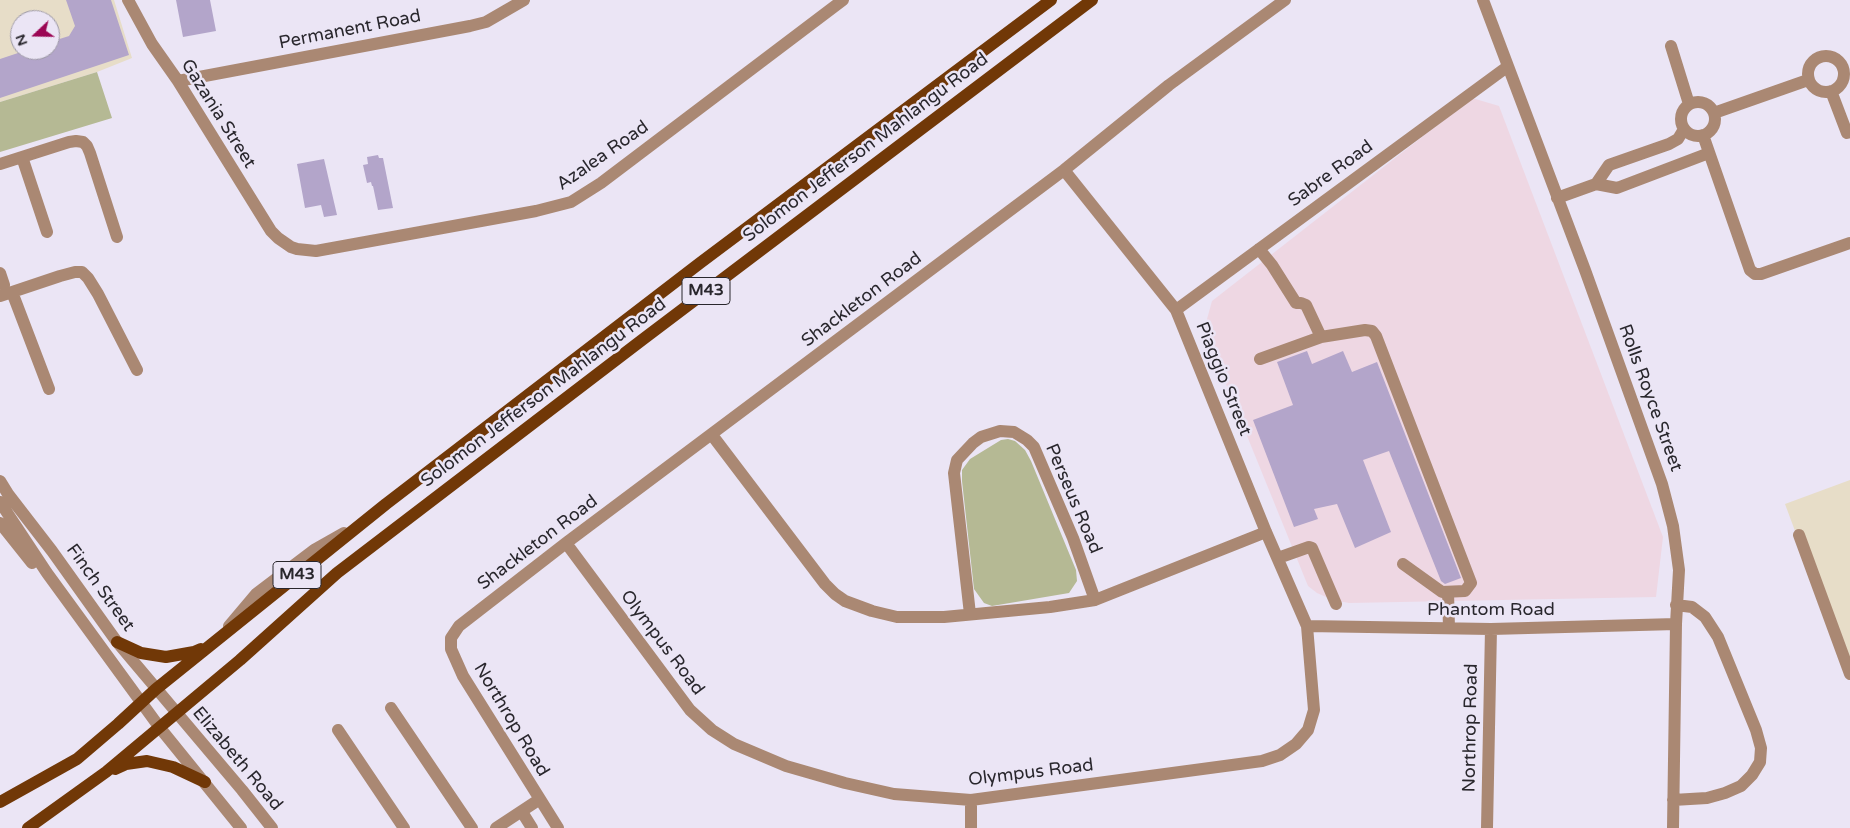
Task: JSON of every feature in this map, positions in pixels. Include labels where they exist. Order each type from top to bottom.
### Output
[{"type":"main road","name":"Solomon Jefferson Mahlangu Road","points":[[0,802],[77,759],[156,689],[364,521],[700,263],[1051,0]]},
{"type":"main road","name":"Solomon Jefferson Mahlangu Road","points":[[28,828],[106,772],[160,728],[176,712],[240,660],[337,574],[634,346],[1092,0]]},
{"type":"main road","points":[[117,642],[141,653],[166,657],[194,652],[208,646]]},
{"type":"main road","points":[[106,772],[126,764],[147,761],[173,767],[205,782]]},
{"type":"street","name":"Gazania Street","points":[[128,0],[152,44],[178,80],[260,216],[271,231],[284,243]]},
{"type":"street","name":"Permanent Road","points":[[178,80],[470,26],[486,22],[524,0]]},
{"type":"street","name":"Azalea Road","points":[[284,243],[297,249],[316,250],[536,211],[571,202],[601,183],[843,0]]},
{"type":"street","name":"Shackleton Road","points":[[459,626],[566,543],[1064,170],[1170,85],[1285,0]]},
{"type":"street","name":"Rolls Royce Street","points":[[1483,0],[1662,484],[1673,526],[1679,570],[1676,605],[1673,828]]},
{"type":"street","points":[[1671,46],[1689,104]]},
{"type":"street","points":[[1823,57],[1835,59],[1846,67],[1843,80],[1836,89],[1831,91],[1820,91],[1811,85],[1808,80],[1812,62],[1823,57]]},
{"type":"street","name":"Sabre Road","points":[[1176,310],[1507,67]]},
{"type":"street","points":[[1714,113],[1808,80]]},
{"type":"street","points":[[1831,91],[1847,133]]},
{"type":"street","points":[[1695,102],[1706,104],[1714,113],[1715,119],[1712,129],[1703,136],[1692,136],[1681,124],[1682,113],[1689,104],[1695,102]]},
{"type":"street","points":[[1601,182],[1609,165],[1669,144],[1678,139],[1684,129]]},
{"type":"street","points":[[1703,136],[1746,262],[1750,270],[1755,274],[1761,274],[1850,243]]},
{"type":"street","points":[[0,164],[76,141],[83,142],[90,153],[117,237]]},
{"type":"street","points":[[1557,198],[1601,182],[1617,188],[1708,153]]},
{"type":"street","points":[[22,158],[47,232]]},
{"type":"street","name":"Piaggio Street","points":[[1064,170],[1176,310],[1266,532],[1307,626]]},
{"type":"street","points":[[1259,249],[1272,265],[1296,304],[1306,305],[1321,337]]},
{"type":"street","points":[[49,389],[4,286],[82,272],[98,294],[137,370]]},
{"type":"street","points":[[1260,359],[1321,337],[1365,330],[1372,331],[1376,336],[1471,583],[1465,591],[1442,592],[1403,564]]},
{"type":"street","name":"Perseus Road","points":[[970,614],[954,473],[957,460],[973,443],[990,432],[1014,432],[1034,447],[1073,538],[1095,600]]},
{"type":"street","points":[[712,435],[825,584],[845,602],[897,618],[944,617],[1050,607],[1095,600],[1266,532]]},
{"type":"street","name":"Finch Street","points":[[0,480],[8,494],[52,551],[117,642],[176,712]]},
{"type":"street","name":"Finch Street","points":[[0,502],[47,572],[160,728]]},
{"type":"street","points":[[0,523],[33,564],[47,572]]},
{"type":"street","points":[[1799,536],[1850,674]]},
{"type":"street","name":"Olympus Road","points":[[566,543],[690,710],[712,730],[734,744],[786,766],[844,783],[894,794],[972,800],[1262,761],[1280,755],[1296,744],[1308,730],[1314,710],[1307,626]]},
{"type":"street","points":[[1278,558],[1309,547],[1312,548],[1336,604]]},
{"type":"street","points":[[1448,592],[1449,628]]},
{"type":"street","points":[[1673,800],[1707,798],[1741,786],[1752,775],[1760,762],[1761,748],[1756,730],[1718,637],[1705,617],[1692,608],[1676,605]]},
{"type":"street","name":"Phantom Road","points":[[1307,626],[1491,629],[1676,624]]},
{"type":"street","name":"Northrop Road","points":[[459,626],[452,638],[451,649],[455,660],[463,676],[558,828]]},
{"type":"street","name":"Northrop Road","points":[[1487,828],[1491,629]]},
{"type":"street","points":[[391,708],[472,828]]},
{"type":"street","name":"Elizabeth Road","points":[[176,712],[272,828]]},
{"type":"street","points":[[160,728],[241,828]]},
{"type":"street","points":[[338,730],[404,828]]},
{"type":"street","points":[[496,828],[540,799]]},
{"type":"street","points":[[972,800],[972,828]]},
{"type":"street","points":[[522,812],[532,828]]},
{"type":"shaded area","points":[[0,0],[114,0],[132,58],[97,72],[0,102]]},
{"type":"shaded area","points":[[1472,98],[1499,106],[1663,537],[1656,597],[1349,603],[1333,600],[1317,593],[1308,586],[1204,330],[1212,301]]},
{"type":"shaded area","points":[[1850,480],[1850,679],[1785,504]]},
{"type":"green space","points":[[97,72],[112,118],[0,152],[0,102]]},
{"type":"green space","points":[[1001,440],[1015,441],[1025,450],[1031,461],[1076,570],[1077,581],[1069,593],[992,606],[984,603],[974,589],[962,470],[970,459]]},
{"type":"building","points":[[66,0],[111,0],[129,55],[0,98],[0,59],[10,56],[10,60],[60,60],[60,39],[69,36],[75,26]]},
{"type":"building","points":[[176,0],[210,0],[216,31],[183,37]]},
{"type":"building","points":[[378,155],[379,158],[383,158],[393,208],[378,210],[373,186],[371,182],[367,183],[363,165],[368,164],[367,157]]},
{"type":"building","points":[[324,159],[337,215],[324,217],[321,205],[305,208],[297,164]]},
{"type":"building","points":[[1307,351],[1312,364],[1343,351],[1352,372],[1377,362],[1461,578],[1445,584],[1441,581],[1389,451],[1363,460],[1391,532],[1355,548],[1337,504],[1314,509],[1318,519],[1294,527],[1253,420],[1293,405],[1277,362]]}]
